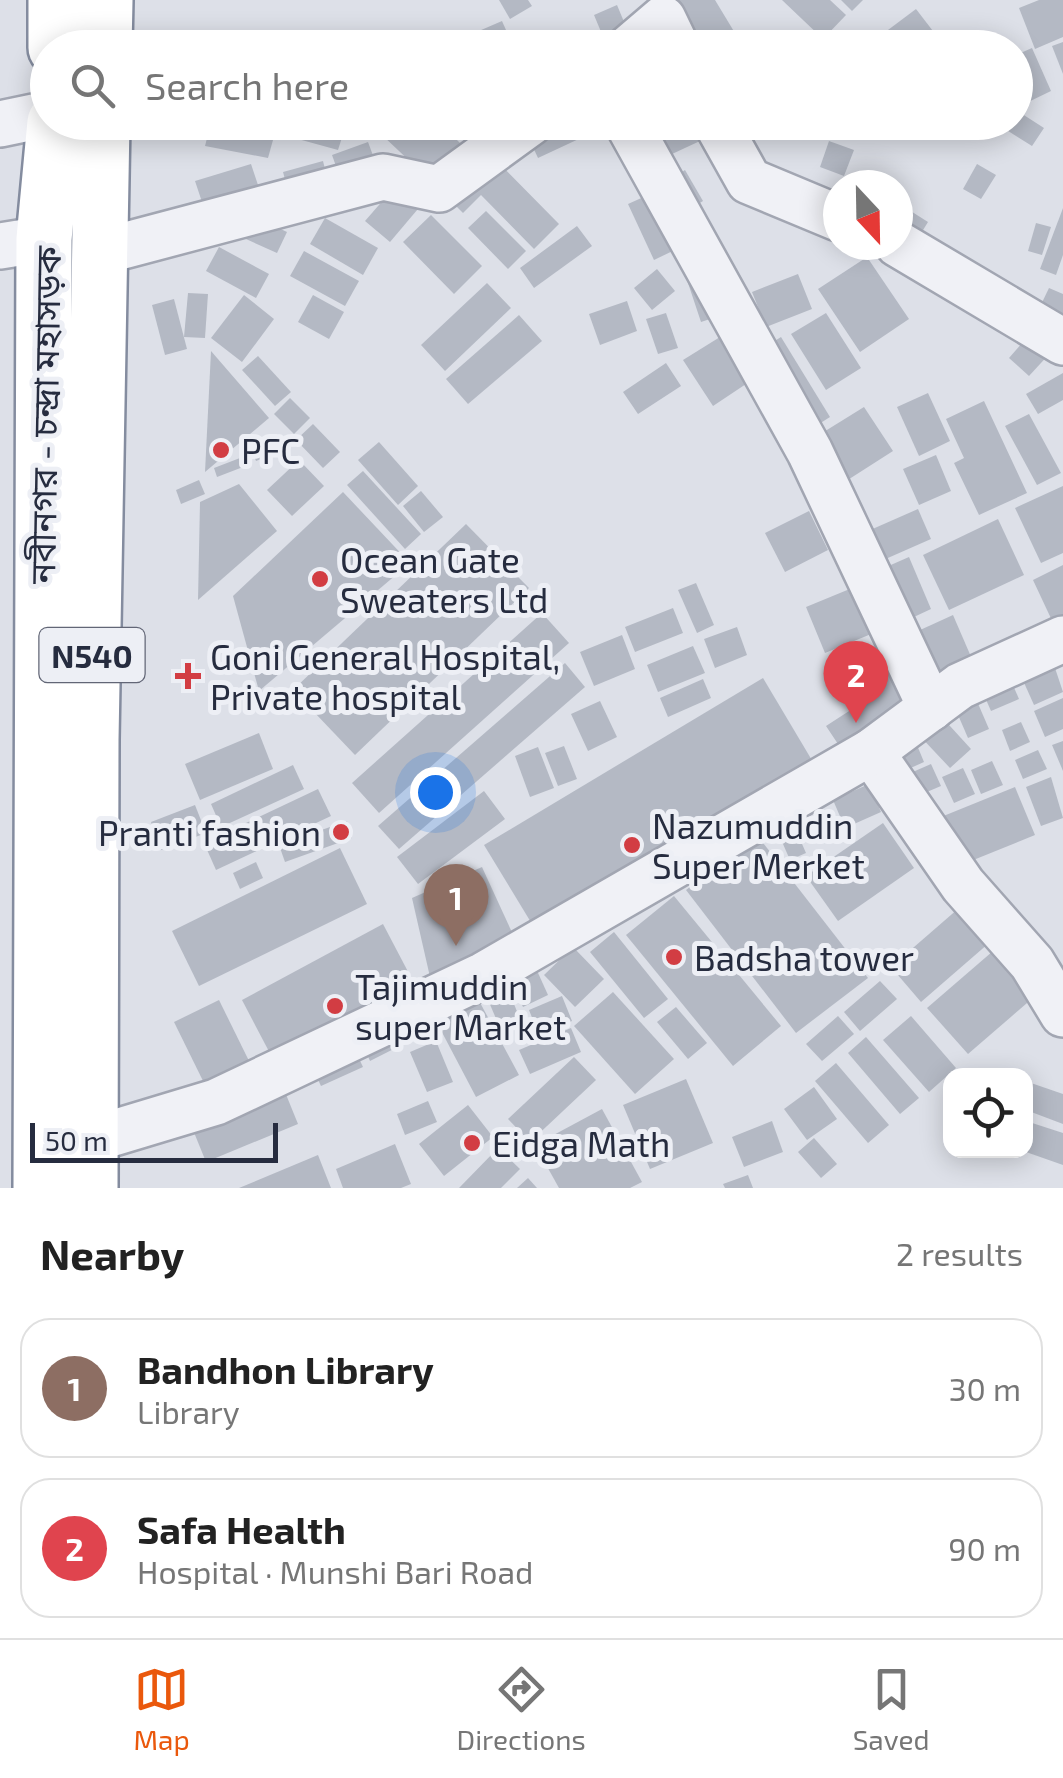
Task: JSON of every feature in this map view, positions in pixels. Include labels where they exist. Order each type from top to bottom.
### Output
[{"type":"highway","points":[[56,0],[56,30]]},
{"type":"highway","points":[[104,30],[105,0]]},
{"type":"highway","name":"নবীনগর - চন্দ্রা মহাসড়ক","points":[[41,1188],[22,243],[50,140]]},
{"type":"highway","name":"নবীনগর - চন্দ্রা মহাসড়ক","points":[[90,1164],[91,740],[102,140]]},
{"type":"street","points":[[649,30],[663,18],[669,30]]},
{"type":"street","points":[[0,124],[30,118]]},
{"type":"street","points":[[100,252],[384,176],[439,189],[506,140]]},
{"type":"street","points":[[637,140],[810,452],[931,708]]},
{"type":"street","points":[[726,140],[749,181],[823,212]]},
{"type":"street","points":[[913,253],[1063,342]]},
{"type":"street","points":[[90,1164],[484,975],[871,752],[960,686],[1063,639]]},
{"type":"street","points":[[871,752],[963,886],[1032,963],[1063,1014]]},
{"type":"building","points":[[499,0],[528,0],[532,6],[510,19]]},
{"type":"building","points":[[672,0],[715,0],[733,30],[690,30]]},
{"type":"building","points":[[782,0],[830,0],[846,15],[832,30],[814,30]]},
{"type":"building","points":[[841,0],[863,0],[852,11]]},
{"type":"building","points":[[1039,0],[1063,0],[1063,37],[1035,49],[1033,30],[1028,30],[1019,8]]},
{"type":"building","points":[[617,5],[627,29],[600,30],[594,15]]},
{"type":"building","points":[[916,9],[932,30],[888,30]]},
{"type":"building","points":[[502,21],[506,30],[481,30]]},
{"type":"building","points":[[1063,42],[1063,74],[1052,46]]},
{"type":"building","points":[[1033,50],[1051,91],[1033,100]]},
{"type":"building","points":[[1033,121],[1044,128],[1032,146],[1022,140],[1033,140]]},
{"type":"building","points":[[206,140],[273,140],[268,158],[205,146]]},
{"type":"building","points":[[302,140],[341,140],[338,150]]},
{"type":"building","points":[[387,140],[457,140],[466,149],[432,182]]},
{"type":"building","points":[[530,140],[577,140],[538,158]]},
{"type":"building","points":[[651,140],[700,140],[700,141],[657,161]]},
{"type":"building","points":[[829,141],[854,150],[846,170],[820,167]]},
{"type":"building","points":[[368,142],[378,169],[342,183],[332,155]]},
{"type":"building","points":[[490,154],[559,224],[534,249],[481,195],[463,213],[446,196]]},
{"type":"building","points":[[323,161],[327,177],[287,187],[283,172]]},
{"type":"building","points":[[251,164],[262,197],[206,214],[195,181]]},
{"type":"building","points":[[977,164],[996,175],[981,199],[963,189]]},
{"type":"building","points":[[685,170],[703,201],[685,212],[668,181]]},
{"type":"building","points":[[399,182],[423,203],[390,242],[365,221]]},
{"type":"building","points":[[657,191],[683,246],[654,260],[628,204]]},
{"type":"building","points":[[1063,208],[1063,255],[1056,275],[1040,269]]},
{"type":"building","points":[[486,211],[526,251],[508,269],[468,228]]},
{"type":"building","points":[[913,212],[928,222],[913,242]]},
{"type":"building","points":[[247,213],[287,232],[277,253],[237,235]]},
{"type":"building","points":[[431,215],[482,266],[454,294],[403,242]]},
{"type":"building","points":[[325,218],[378,248],[363,275],[310,244]]},
{"type":"building","points":[[1036,223],[1051,227],[1042,255],[1028,251]]},
{"type":"building","points":[[577,226],[592,246],[534,288],[520,268]]},
{"type":"building","points":[[219,247],[269,274],[256,298],[206,271]]},
{"type":"building","points":[[304,251],[359,281],[345,306],[290,276]]},
{"type":"building","points":[[862,260],[869,260],[909,319],[860,352],[818,289]]},
{"type":"building","points":[[657,269],[675,291],[652,310],[634,288]]},
{"type":"building","points":[[701,270],[716,317],[701,322],[685,274]]},
{"type":"building","points":[[798,274],[812,309],[766,327],[752,292]]},
{"type":"building","points":[[487,283],[511,308],[445,371],[421,345]]},
{"type":"building","points":[[1049,288],[1063,294],[1063,328],[1036,315]]},
{"type":"building","points":[[188,293],[208,294],[205,338],[184,337]]},
{"type":"building","points":[[244,295],[274,319],[242,362],[211,338]]},
{"type":"building","points":[[313,295],[344,312],[329,339],[298,322]]},
{"type":"building","points":[[174,299],[187,349],[165,355],[152,305]]},
{"type":"building","points":[[627,301],[637,331],[600,345],[589,314]]},
{"type":"building","points":[[666,313],[678,348],[658,354],[646,319]]},
{"type":"building","points":[[826,313],[861,368],[826,390],[791,334]]},
{"type":"building","points":[[519,315],[542,341],[468,404],[446,379]]},
{"type":"building","points":[[1031,333],[1052,351],[1029,376],[1009,358]]},
{"type":"building","points":[[720,337],[749,382],[713,406],[683,360]]},
{"type":"building","points":[[781,337],[830,417],[811,429],[762,349]]},
{"type":"building","points":[[211,351],[269,418],[205,472]]},
{"type":"building","points":[[258,356],[291,392],[275,406],[242,370]]},
{"type":"building","points":[[666,363],[681,386],[638,414],[623,392]]},
{"type":"building","points":[[1063,373],[1063,400],[1038,414],[1026,394]]},
{"type":"building","points":[[928,393],[950,441],[919,456],[897,407]]},
{"type":"building","points":[[290,398],[310,418],[294,434],[274,414]]},
{"type":"building","points":[[984,401],[1027,493],[979,515],[954,463],[964,458],[946,419]]},
{"type":"building","points":[[864,407],[893,451],[843,483],[814,438]]},
{"type":"building","points":[[1029,414],[1061,473],[1037,485],[1005,426]]},
{"type":"building","points":[[313,424],[340,452],[323,468],[296,440]]},
{"type":"building","points":[[278,434],[284,450],[256,461],[250,445]]},
{"type":"building","points":[[379,442],[418,486],[398,505],[358,460]]},
{"type":"building","points":[[936,455],[951,491],[919,505],[903,469]]},
{"type":"building","points":[[240,458],[243,467],[217,477],[214,468]]},
{"type":"building","points":[[299,460],[324,486],[292,516],[267,490]]},
{"type":"building","points":[[363,471],[421,534],[405,549],[347,485]]},
{"type":"building","points":[[199,480],[205,494],[181,504],[176,490]]},
{"type":"building","points":[[239,484],[277,531],[198,600],[200,502]]},
{"type":"building","points":[[1063,486],[1063,553],[1041,563],[1015,508]]},
{"type":"building","points":[[421,491],[443,517],[424,532],[403,506]]},
{"type":"building","name":"Ocean Gate Sweaters Ltd","points":[[343,492],[410,563],[259,691],[233,596]]},
{"type":"building","points":[[918,509],[931,539],[881,561],[868,531]]},
{"type":"building","points":[[809,511],[828,550],[785,572],[765,533]]},
{"type":"building","points":[[998,519],[1024,575],[949,610],[923,555]]},
{"type":"building","points":[[466,524],[529,588],[355,755],[293,690]]},
{"type":"building","points":[[909,557],[931,609],[899,624],[877,571]]},
{"type":"building","points":[[1063,565],[1063,623],[1055,627],[1033,580]]},
{"type":"building","points":[[696,583],[714,625],[697,633],[678,590]]},
{"type":"building","points":[[857,586],[876,632],[825,653],[806,607]]},
{"type":"building","points":[[673,608],[683,633],[635,652],[625,627]]},
{"type":"building","points":[[542,613],[569,643],[379,813],[352,783]]},
{"type":"building","points":[[953,615],[972,659],[927,680],[907,636]]},
{"type":"building","points":[[737,627],[747,655],[715,668],[704,639]]},
{"type":"building","points":[[622,635],[635,669],[594,686],[580,652]]},
{"type":"building","points":[[883,643],[917,697],[840,747],[826,726],[880,691],[859,658]]},
{"type":"building","points":[[693,646],[705,673],[658,692],[647,665]]},
{"type":"building","points":[[1050,653],[1063,692],[1034,705],[1017,667]]},
{"type":"building","points":[[565,663],[585,687],[399,849],[378,826]]},
{"type":"building","points":[[1009,676],[1019,699],[991,711],[981,688]]},
{"type":"building","points":[[763,678],[813,762],[535,929],[484,845]]},
{"type":"building","points":[[703,679],[711,698],[668,717],[660,698]]},
{"type":"building","points":[[973,692],[989,729],[968,738],[952,701]]},
{"type":"building","points":[[1063,698],[1063,729],[1045,737],[1034,711]]},
{"type":"building","points":[[600,701],[617,737],[588,751],[571,714]]},
{"type":"building","points":[[939,714],[971,749],[950,768],[918,734]]},
{"type":"building","points":[[1021,722],[1030,742],[1010,751],[1002,730]]},
{"type":"building","points":[[259,733],[273,769],[200,800],[185,764]]},
{"type":"building","points":[[914,738],[924,762],[895,775],[884,751]]},
{"type":"building","points":[[1063,741],[1063,771],[1052,745]]},
{"type":"building","points":[[564,746],[577,779],[558,786],[545,753]]},
{"type":"building","points":[[538,747],[554,788],[530,797],[515,756]]},
{"type":"building","points":[[1038,750],[1047,769],[1023,779],[1015,760]]},
{"type":"building","points":[[992,761],[1003,785],[981,794],[971,770]]},
{"type":"building","points":[[931,764],[941,786],[915,797],[906,775]]},
{"type":"building","points":[[293,765],[304,789],[221,827],[211,804]]},
{"type":"building","points":[[963,768],[975,794],[954,803],[942,777]]},
{"type":"building","points":[[1051,777],[1063,818],[1041,826],[1026,787]]},
{"type":"building","points":[[869,784],[881,812],[845,828],[833,800]]},
{"type":"building","points":[[1015,787],[1035,835],[961,865],[941,817]]},
{"type":"building","points":[[318,789],[331,816],[216,870],[204,843]]},
{"type":"building","points":[[484,791],[505,819],[418,884],[397,857]]},
{"type":"building","points":[[195,805],[206,833],[161,850],[151,822]]},
{"type":"building","points":[[347,821],[352,838],[285,862],[279,845]]},
{"type":"building","points":[[792,821],[806,853],[790,860],[776,828]]},
{"type":"building","points":[[883,823],[914,868],[838,921],[806,876]]},
{"type":"building","points":[[757,835],[868,978],[796,1033],[686,890]]},
{"type":"building","points":[[340,848],[367,904],[199,986],[172,931]]},
{"type":"building","points":[[256,862],[263,878],[240,889],[233,873]]},
{"type":"building","points":[[482,867],[515,939],[430,977],[412,898]]},
{"type":"building","points":[[674,896],[781,1026],[733,1066],[626,935]]},
{"type":"building","points":[[959,908],[989,943],[921,1002],[891,967]]},
{"type":"building","points":[[383,924],[415,985],[274,1061],[242,1000]]},
{"type":"building","points":[[614,932],[668,999],[644,1018],[590,952]]},
{"type":"building","points":[[1000,945],[1041,991],[968,1054],[927,1008]]},
{"type":"building","points":[[573,947],[604,979],[575,1007],[544,975]]},
{"type":"building","points":[[534,964],[548,995],[523,1007],[508,975]]},
{"type":"building","points":[[504,979],[520,1019],[500,1028],[483,988]]},
{"type":"building","points":[[880,981],[897,999],[860,1031],[844,1012]]},
{"type":"building","points":[[613,992],[674,1059],[635,1094],[574,1026]]},
{"type":"building","points":[[562,996],[572,1021],[539,1035],[529,1010]]},
{"type":"building","points":[[477,997],[519,1075],[476,1097],[435,1019]]},
{"type":"building","points":[[219,1000],[251,1065],[206,1087],[174,1022]]},
{"type":"building","points":[[676,1007],[707,1043],[688,1059],[657,1022]]},
{"type":"building","points":[[424,1016],[431,1030],[370,1061],[364,1047]]},
{"type":"building","points":[[838,1016],[854,1034],[822,1061],[806,1044]]},
{"type":"building","points":[[911,1016],[956,1068],[943,1068],[943,1080],[929,1092],[883,1040]]},
{"type":"building","points":[[571,1028],[581,1052],[530,1074],[519,1050]]},
{"type":"building","points":[[866,1037],[919,1098],[900,1114],[848,1053]]},
{"type":"building","points":[[436,1041],[453,1082],[427,1092],[410,1052]]},
{"type":"building","points":[[355,1050],[363,1067],[321,1086],[313,1069]]},
{"type":"building","points":[[574,1057],[596,1080],[530,1142],[508,1119]]},
{"type":"building","points":[[836,1063],[889,1125],[868,1143],[815,1081]]},
{"type":"building","points":[[686,1079],[713,1143],[650,1169],[623,1105]]},
{"type":"building","points":[[1033,1084],[1063,1094],[1063,1124],[1033,1113]]},
{"type":"building","points":[[814,1087],[837,1119],[807,1140],[784,1109]]},
{"type":"building","points":[[285,1092],[298,1124],[206,1162],[193,1130]]},
{"type":"building","points":[[428,1101],[437,1122],[405,1135],[397,1114]]},
{"type":"building","points":[[468,1105],[493,1137],[444,1176],[419,1144]]},
{"type":"building","points":[[602,1109],[642,1182],[630,1188],[559,1188],[535,1145]]},
{"type":"building","points":[[772,1121],[783,1152],[744,1167],[732,1137]]},
{"type":"building","points":[[1033,1123],[1063,1133],[1063,1165],[1033,1154]]},
{"type":"building","points":[[814,1138],[837,1164],[821,1178],[798,1152]]},
{"type":"building","points":[[395,1144],[411,1184],[401,1188],[343,1188],[336,1169]]},
{"type":"building","points":[[498,1148],[520,1169],[501,1188],[459,1188]]},
{"type":"building","points":[[318,1155],[331,1188],[239,1188]]},
{"type":"building","points":[[748,1175],[753,1188],[725,1188],[723,1184]]},
{"type":"building","points":[[528,1178],[537,1188],[517,1188]]},
{"type":"place","name":"PFC","points":[[221,450]]},
{"type":"place","name":"Ocean Gate Sweaters Ltd","points":[[320,579]]},
{"type":"place","name":"Goni General Hospital, Private hospital","points":[[188,676]]},
{"type":"place","name":"Safa Health","points":[[856,723]]},
{"type":"place","name":"Pranti fashion","points":[[341,832]]},
{"type":"place","name":"Nazumuddin Super Merket","points":[[632,845]]},
{"type":"place","name":"Bandhon Library","points":[[456,946]]},
{"type":"place","name":"Badsha tower","points":[[674,957]]},
{"type":"place","name":"Tajimuddin super Market","points":[[335,1006]]},
{"type":"place","name":"Eidga Math","points":[[472,1143]]}]
